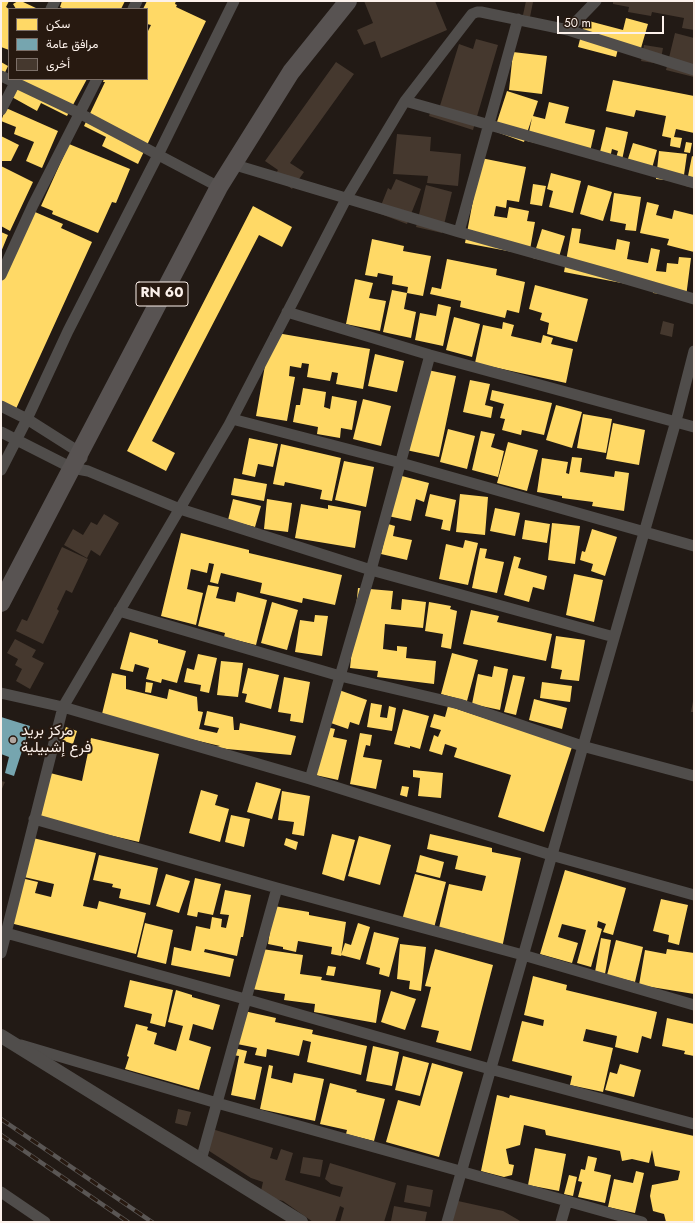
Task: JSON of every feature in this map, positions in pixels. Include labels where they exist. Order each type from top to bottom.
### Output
[{"type":"main road","name":"RN 60","points":[[1,603],[79,464],[232,164],[291,72],[348,1]]},
{"type":"street","points":[[1,470],[27,419],[68,331],[158,155],[234,1]]},
{"type":"street","points":[[568,30],[596,1]]},
{"type":"street","points":[[1,953],[62,707],[232,419],[346,199],[404,101],[472,14],[481,12],[568,30],[694,70]]},
{"type":"street","points":[[459,232],[490,125],[518,19]]},
{"type":"street","points":[[1,275],[33,205],[96,80]]},
{"type":"street","points":[[1,110],[16,81],[219,187]]},
{"type":"street","points":[[404,101],[694,183]]},
{"type":"street","points":[[232,164],[346,199],[694,299]]},
{"type":"street","points":[[287,312],[430,356],[694,427]]},
{"type":"street","points":[[447,1222],[460,1171],[676,421],[694,351]]},
{"type":"street","points":[[310,779],[371,570],[430,356]]},
{"type":"street","points":[[1,406],[27,419],[79,464]]},
{"type":"street","points":[[232,419],[401,463],[694,546]]},
{"type":"street","points":[[1,432],[16,440],[79,464],[180,509],[371,570],[614,637]]},
{"type":"street","points":[[120,611],[340,676],[459,704],[582,746],[694,776]]},
{"type":"street","points":[[1,693],[62,707],[310,779],[551,856],[694,895]]},
{"type":"street","points":[[34,819],[277,888],[522,955],[694,1005]]},
{"type":"street","points":[[201,1160],[277,888]]},
{"type":"street","points":[[6,933],[490,1069],[694,1124]]},
{"type":"street","points":[[7,1039],[217,1103],[642,1222]]},
{"type":"street","points":[[7,1039],[300,1222]]},
{"type":"street","points":[[1,1192],[38,1220]]},
{"type":"street","points":[[561,1222],[567,1201]]},
{"type":"building: سكن","points":[[1,1],[9,1],[6,7],[8,8],[8,50],[1,47]]},
{"type":"building: سكن","points":[[21,1],[36,8],[15,8],[13,4]]},
{"type":"building: سكن","points":[[62,1],[125,1],[122,8],[60,7]]},
{"type":"building: سكن","points":[[147,1],[176,1],[176,7],[206,21],[138,164],[102,146],[106,137],[84,126],[105,82],[103,82],[104,80],[148,80],[148,31],[151,25],[148,24],[148,8],[144,8]]},
{"type":"building: سكن","points":[[626,18],[648,24],[639,55],[618,49],[616,57],[578,47],[585,20],[623,30]]},
{"type":"building: سكن","points":[[513,52],[547,56],[542,94],[509,90]]},
{"type":"building: سكن","points":[[1,62],[8,66],[1,81]]},
{"type":"building: سكن","points":[[19,80],[86,80],[67,116],[41,103],[37,111],[10,96]]},
{"type":"building: سكن","points":[[613,80],[694,96],[694,133],[676,129],[674,137],[682,138],[680,148],[670,146],[671,138],[662,136],[666,116],[636,110],[634,117],[606,111]]},
{"type":"building: سكن","points":[[507,91],[538,101],[533,116],[545,119],[549,102],[569,107],[565,123],[595,130],[589,156],[527,141],[532,118],[524,142],[494,131]]},
{"type":"building: سكن","points":[[6,108],[58,131],[42,168],[26,161],[34,142],[14,134],[16,127],[1,121]]},
{"type":"building: سكن","points":[[606,127],[628,132],[622,160],[616,158],[618,151],[612,149],[610,158],[599,156]]},
{"type":"building: سكن","points":[[1,136],[19,145],[11,161],[1,161]]},
{"type":"building: سكن","points":[[686,142],[692,143],[690,153],[684,152]]},
{"type":"building: سكن","points":[[633,143],[657,150],[651,172],[626,165]]},
{"type":"building: سكن","points":[[69,144],[130,169],[116,203],[112,202],[98,233],[52,214],[53,211],[41,206]]},
{"type":"building: سكن","points":[[659,151],[687,154],[683,182],[656,179]]},
{"type":"building: سكن","points":[[692,156],[694,157],[694,187],[686,186]]},
{"type":"building: سكن","points":[[481,158],[526,167],[519,202],[507,200],[506,208],[496,206],[494,216],[507,218],[509,207],[529,211],[527,221],[535,222],[529,255],[465,243]]},
{"type":"building: سكن","points":[[1,166],[33,182],[10,231],[1,226]]},
{"type":"building: سكن","points":[[551,173],[581,181],[573,213],[549,207],[553,191],[547,189]]},
{"type":"building: سكن","points":[[533,184],[546,186],[542,206],[530,204]]},
{"type":"building: سكن","points":[[588,185],[612,192],[603,221],[580,214]]},
{"type":"building: سكن","points":[[614,193],[641,197],[636,231],[625,230],[626,224],[610,221]]},
{"type":"building: سكن","points":[[647,202],[659,205],[656,215],[672,219],[674,210],[694,215],[694,252],[667,245],[669,239],[640,233]]},
{"type":"building: سكن","points":[[253,206],[292,227],[282,247],[259,235],[152,441],[175,453],[166,471],[127,451]]},
{"type":"building: سكن","points":[[35,212],[63,224],[61,228],[92,242],[15,411],[1,405],[1,281]]},
{"type":"building: سكن","points":[[572,228],[581,229],[579,243],[615,250],[617,239],[630,242],[627,259],[648,263],[651,248],[660,250],[656,271],[666,272],[667,263],[678,264],[679,257],[691,258],[686,297],[653,293],[655,282],[653,289],[564,272]]},
{"type":"building: سكن","points":[[542,229],[565,236],[557,264],[533,258]]},
{"type":"building: سكن","points":[[1,232],[8,235],[1,252]]},
{"type":"building: سكن","points":[[372,239],[404,246],[403,251],[431,256],[423,296],[407,293],[408,287],[392,284],[393,276],[378,273],[377,277],[365,275]]},
{"type":"building: سكن","points":[[447,259],[497,269],[496,275],[525,282],[519,313],[507,310],[505,318],[460,307],[461,301],[430,294],[432,287],[441,289]]},
{"type":"building: سكن","points":[[355,279],[373,283],[369,298],[386,301],[380,331],[346,324]]},
{"type":"building: سكن","points":[[535,285],[588,299],[577,342],[547,334],[549,323],[540,320],[542,313],[529,309]]},
{"type":"building: سكن","points":[[392,290],[407,293],[404,309],[416,312],[411,338],[383,332]]},
{"type":"building: سكن","points":[[438,304],[451,307],[443,346],[415,340],[420,313],[436,316]]},
{"type":"building: سكن","points":[[454,317],[480,324],[472,357],[446,350]]},
{"type":"building: سكن","points":[[503,322],[514,325],[511,336],[541,343],[543,335],[553,338],[551,344],[573,349],[566,383],[475,363],[483,325],[502,329]]},
{"type":"building: سكن","points":[[271,332],[370,349],[363,389],[336,384],[338,373],[332,372],[330,381],[307,377],[309,364],[302,363],[301,368],[290,366],[289,376],[295,377],[287,421],[256,416]]},
{"type":"building: سكن","points":[[375,354],[404,361],[397,392],[368,386]]},
{"type":"building: سكن","points":[[423,369],[456,376],[439,457],[406,450]]},
{"type":"building: سكن","points":[[470,380],[490,384],[485,405],[493,407],[491,418],[463,412]]},
{"type":"building: سكن","points":[[303,388],[326,392],[324,407],[330,409],[332,396],[357,401],[352,430],[341,428],[340,438],[317,434],[318,427],[293,422],[296,405],[300,405]]},
{"type":"building: سكن","points":[[492,390],[552,403],[544,435],[522,430],[521,435],[502,430],[505,419],[500,418],[504,404],[490,400]]},
{"type":"building: سكن","points":[[363,399],[391,406],[381,446],[353,439]]},
{"type":"building: سكن","points":[[556,405],[582,412],[572,448],[546,440]]},
{"type":"building: سكن","points":[[583,414],[612,419],[606,453],[577,448]]},
{"type":"building: سكن","points":[[613,423],[645,430],[639,465],[606,459]]},
{"type":"building: سكن","points":[[448,429],[475,436],[467,469],[440,462]]},
{"type":"building: سكن","points":[[481,431],[495,434],[491,447],[504,451],[498,477],[472,470]]},
{"type":"building: سكن","points":[[249,438],[278,444],[273,467],[258,464],[255,477],[242,474]]},
{"type":"building: سكن","points":[[508,442],[538,450],[527,491],[497,483]]},
{"type":"building: سكن","points":[[281,444],[341,458],[332,501],[320,499],[322,490],[285,482],[284,486],[273,484]]},
{"type":"building: سكن","points":[[572,457],[582,458],[580,472],[614,477],[615,471],[629,473],[624,511],[592,506],[593,502],[562,498],[562,496],[537,492],[542,458],[568,462],[566,473],[569,474]]},
{"type":"building: سكن","points":[[344,461],[374,467],[366,507],[335,500]]},
{"type":"building: سكن","points":[[398,475],[429,483],[424,502],[416,499],[411,521],[388,516]]},
{"type":"building: سكن","points":[[234,478],[267,484],[264,501],[231,495]]},
{"type":"building: سكن","points":[[430,494],[456,500],[450,531],[441,529],[443,520],[425,516]]},
{"type":"building: سكن","points":[[460,494],[488,497],[485,535],[456,532]]},
{"type":"building: سكن","points":[[233,499],[261,506],[255,527],[228,520]]},
{"type":"building: سكن","points":[[267,499],[292,503],[288,532],[264,529]]},
{"type":"building: سكن","points":[[301,504],[328,509],[328,505],[361,511],[355,548],[295,538]]},
{"type":"building: سكن","points":[[495,508],[520,513],[515,536],[490,531]]},
{"type":"building: سكن","points":[[525,520],[550,524],[547,543],[522,539]]},
{"type":"building: سكن","points":[[552,523],[580,526],[575,564],[548,560]]},
{"type":"building: سكن","points":[[388,524],[395,526],[393,536],[412,540],[407,560],[381,554]]},
{"type":"building: سكن","points":[[592,529],[617,537],[605,576],[591,571],[593,564],[580,560],[582,551],[585,552]]},
{"type":"building: سكن","points":[[181,533],[249,550],[249,553],[342,575],[335,605],[303,598],[302,603],[260,593],[262,583],[221,573],[218,584],[210,582],[214,564],[209,563],[207,573],[191,569],[187,589],[203,593],[196,625],[161,616]]},
{"type":"building: سكن","points":[[465,540],[478,543],[468,585],[439,579],[446,544],[463,548]]},
{"type":"building: سكن","points":[[480,548],[487,549],[485,558],[504,562],[497,593],[472,588]]},
{"type":"building: سكن","points":[[514,556],[521,558],[518,568],[547,576],[544,590],[533,587],[529,602],[504,595]]},
{"type":"building: سكن","points":[[574,574],[603,580],[594,622],[566,615]]},
{"type":"building: سكن","points":[[208,585],[219,587],[216,598],[235,602],[237,592],[267,600],[256,645],[224,637],[225,633],[198,626]]},
{"type":"building: سكن","points":[[358,588],[393,591],[391,609],[401,610],[402,599],[426,602],[423,628],[385,624],[383,649],[397,651],[397,646],[407,647],[406,658],[436,661],[434,684],[377,677],[378,671],[350,668]]},
{"type":"building: سكن","points":[[272,602],[298,610],[287,650],[261,643]]},
{"type":"building: سكن","points":[[429,602],[451,606],[450,609],[457,611],[451,649],[441,647],[443,634],[425,631]]},
{"type":"building: سكن","points":[[471,610],[499,616],[497,622],[552,634],[546,661],[463,644]]},
{"type":"building: سكن","points":[[315,615],[328,616],[322,656],[295,652],[300,620],[314,622]]},
{"type":"building: سكن","points":[[130,632],[158,640],[158,643],[186,651],[177,683],[162,679],[161,683],[146,679],[149,668],[135,664],[133,672],[120,669]]},
{"type":"building: سكن","points":[[556,636],[585,640],[579,681],[560,679],[562,670],[551,668]]},
{"type":"building: سكن","points":[[452,653],[478,660],[467,701],[441,694]]},
{"type":"building: سكن","points":[[198,654],[217,658],[209,693],[200,691],[201,685],[184,682],[187,668],[194,670]]},
{"type":"building: سكن","points":[[221,661],[243,663],[238,697],[217,695]]},
{"type":"building: سكن","points":[[494,666],[508,669],[500,710],[472,704],[478,674],[492,677]]},
{"type":"building: سكن","points":[[248,668],[279,675],[271,709],[245,702],[247,694],[242,693]]},
{"type":"building: سكن","points":[[112,673],[126,676],[126,689],[167,699],[169,689],[197,697],[198,711],[203,712],[199,729],[217,733],[219,728],[204,725],[207,711],[233,717],[234,730],[239,730],[240,723],[296,736],[291,755],[216,747],[220,746],[101,718]]},
{"type":"building: سكن","points":[[513,675],[525,677],[516,715],[504,712]]},
{"type":"building: سكن","points":[[284,677],[310,682],[303,723],[290,721],[291,714],[278,712]]},
{"type":"building: سكن","points":[[146,682],[153,683],[151,693],[145,692]]},
{"type":"building: سكن","points":[[542,682],[572,686],[570,702],[540,698]]},
{"type":"building: سكن","points":[[339,690],[367,700],[359,725],[350,722],[348,729],[328,722]]},
{"type":"building: سكن","points":[[534,699],[567,708],[562,729],[529,720]]},
{"type":"building: سكن","points":[[371,703],[382,705],[380,717],[387,718],[389,706],[396,708],[392,731],[367,727]]},
{"type":"building: سكن","points":[[448,706],[572,747],[544,832],[498,817],[511,775],[454,757],[457,748],[445,744],[442,755],[429,751],[434,735],[438,737],[441,730],[430,727],[434,714],[445,717]]},
{"type":"building: سكن","points":[[403,709],[429,716],[420,749],[394,744]]},
{"type":"building: سكن","points":[[322,726],[335,729],[333,737],[347,740],[338,780],[311,774]]},
{"type":"building: سكن","points":[[66,727],[77,731],[73,744],[61,740]]},
{"type":"building: سكن","points":[[360,733],[372,735],[370,746],[366,745],[363,757],[382,760],[376,789],[350,784]]},
{"type":"building: سكن","points":[[91,738],[159,754],[139,842],[40,819],[50,773],[82,781]]},
{"type":"building: سكن","points":[[413,770],[443,773],[441,798],[418,796],[420,778],[413,777]]},
{"type":"building: سكن","points":[[256,782],[281,789],[272,819],[247,812]]},
{"type":"building: سكن","points":[[402,786],[409,787],[407,797],[400,795]]},
{"type":"building: سكن","points":[[201,790],[218,795],[215,805],[229,809],[220,842],[189,833]]},
{"type":"building: سكن","points":[[282,791],[310,796],[304,836],[292,834],[294,822],[278,820]]},
{"type":"building: سكن","points":[[231,815],[250,819],[244,847],[225,842]]},
{"type":"building: سكن","points":[[332,834],[355,840],[344,881],[322,874]]},
{"type":"building: سكن","points":[[430,834],[492,848],[492,852],[521,858],[502,948],[464,939],[466,934],[439,928],[449,884],[482,891],[486,876],[455,869],[458,856],[427,849]]},
{"type":"building: سكن","points":[[359,836],[391,845],[380,885],[348,876]]},
{"type":"building: سكن","points":[[33,838],[96,853],[83,906],[97,909],[99,901],[146,913],[136,954],[10,923],[21,878],[38,882],[35,893],[51,897],[54,884],[24,877]]},
{"type":"building: سكن","points":[[286,838],[298,842],[296,850],[284,845]]},
{"type":"building: سكن","points":[[99,855],[158,868],[150,905],[119,898],[121,889],[112,887],[113,884],[93,880]]},
{"type":"building: سكن","points":[[420,855],[444,862],[440,878],[416,872]]},
{"type":"building: سكن","points":[[565,870],[626,888],[613,935],[603,932],[606,924],[598,921],[597,927],[602,929],[591,967],[577,963],[586,930],[562,924],[558,937],[578,943],[572,963],[540,954]]},
{"type":"building: سكن","points":[[166,874],[190,881],[179,913],[156,906]]},
{"type":"building: سكن","points":[[415,874],[446,882],[434,928],[402,920]]},
{"type":"building: سكن","points":[[195,878],[221,884],[213,915],[198,912],[197,917],[187,915]]},
{"type":"building: سكن","points":[[225,890],[251,895],[243,937],[241,937],[237,956],[205,949],[204,952],[234,959],[230,977],[171,965],[174,947],[191,951],[196,926],[210,929],[212,917],[222,919],[221,927],[226,928],[229,915],[220,914]]},
{"type":"building: سكن","points":[[661,899],[688,905],[679,945],[668,942],[669,935],[653,931]]},
{"type":"building: سكن","points":[[274,906],[309,912],[309,915],[346,922],[341,956],[331,954],[332,947],[298,941],[296,952],[283,949],[283,947],[268,944]]},
{"type":"building: سكن","points":[[145,923],[173,930],[166,964],[137,957]]},
{"type":"building: سكن","points":[[358,923],[370,927],[360,960],[341,955],[345,943],[351,945]]},
{"type":"building: سكن","points":[[374,932],[399,938],[389,977],[379,974],[380,968],[366,964]]},
{"type":"building: سكن","points":[[601,938],[611,940],[605,974],[595,972]]},
{"type":"building: سكن","points":[[616,940],[643,947],[635,982],[607,975]]},
{"type":"building: سكن","points":[[400,944],[426,947],[421,991],[409,989],[410,981],[397,979]]},
{"type":"building: سكن","points":[[262,949],[303,955],[300,974],[322,977],[321,980],[381,990],[376,1023],[314,1012],[315,1004],[284,1000],[285,994],[252,989]]},
{"type":"building: سكن","points":[[435,949],[493,965],[471,1051],[436,1042],[439,1031],[421,1027],[431,987],[425,986]]},
{"type":"building: سكن","points":[[667,949],[694,953],[694,994],[639,985],[645,950],[666,954]]},
{"type":"building: سكن","points":[[328,966],[336,967],[334,976],[326,975]]},
{"type":"building: سكن","points":[[533,976],[567,985],[566,990],[657,1012],[651,1039],[642,1036],[638,1053],[615,1047],[617,1036],[586,1029],[583,1041],[613,1048],[603,1092],[570,1085],[572,1076],[512,1061],[522,1021],[543,1026],[544,1020],[524,1015]]},
{"type":"building: سكن","points":[[130,980],[173,990],[165,1027],[150,1023],[152,1014],[124,1007]]},
{"type":"building: سكن","points":[[176,990],[192,995],[192,997],[220,1005],[213,1030],[193,1024],[189,1040],[211,1047],[199,1090],[125,1069],[136,1024],[148,1027],[147,1030],[157,1033],[154,1044],[176,1051],[183,1026],[168,1022]]},
{"type":"building: سكن","points":[[391,991],[416,999],[405,1030],[381,1022]]},
{"type":"building: سكن","points":[[244,1011],[276,1018],[275,1022],[313,1030],[312,1034],[367,1046],[361,1075],[307,1062],[311,1042],[303,1040],[299,1056],[267,1049],[266,1057],[255,1055],[257,1048],[237,1044]]},
{"type":"building: سكن","points":[[667,1018],[694,1024],[694,1056],[684,1054],[685,1051],[662,1046]]},
{"type":"building: سكن","points":[[373,1046],[399,1052],[392,1086],[366,1081]]},
{"type":"building: سكن","points":[[234,1048],[247,1051],[244,1063],[262,1067],[255,1100],[231,1095],[239,1056],[233,1055]]},
{"type":"building: سكن","points":[[403,1056],[429,1063],[420,1096],[395,1090]]},
{"type":"building: سكن","points":[[432,1063],[463,1072],[439,1157],[386,1142],[398,1100],[420,1106]]},
{"type":"building: سكن","points":[[620,1064],[641,1070],[634,1097],[605,1090],[610,1072],[617,1074]]},
{"type":"building: سكن","points":[[269,1065],[273,1066],[271,1078],[292,1083],[294,1073],[324,1079],[315,1121],[260,1109]]},
{"type":"building: سكن","points":[[330,1083],[357,1090],[356,1092],[385,1099],[374,1141],[346,1134],[347,1130],[320,1124]]},
{"type":"building: سكن","points":[[497,1095],[509,1098],[510,1095],[694,1136],[694,1222],[666,1222],[664,1214],[653,1211],[650,1196],[652,1185],[678,1180],[680,1171],[655,1166],[652,1150],[649,1163],[632,1159],[622,1161],[620,1151],[546,1135],[545,1130],[524,1125],[520,1145],[506,1149],[509,1164],[514,1165],[512,1175],[504,1177],[481,1171]]},
{"type":"building: سكن","points":[[535,1148],[566,1154],[559,1191],[528,1185]]},
{"type":"building: سكن","points":[[588,1156],[597,1158],[594,1171],[611,1175],[605,1203],[578,1197],[582,1182],[578,1181],[581,1169],[585,1170]]},
{"type":"building: سكن","points":[[636,1171],[644,1173],[635,1213],[608,1207],[614,1179],[633,1183]]},
{"type":"building: سكن","points":[[569,1175],[577,1177],[573,1196],[564,1194]]},
{"type":"building: مرافق عامة","name":"مركز بريد فرع إشبيلية","points":[[1,717],[30,726],[14,776],[5,773],[9,757],[1,754]]},
{"type":"building: أخرى","points":[[364,1],[435,1],[447,30],[381,58],[375,41],[364,45],[357,30],[373,23]]},
{"type":"building: أخرى","points":[[526,1],[533,2],[530,17],[523,15]]},
{"type":"building: أخرى","points":[[613,1],[694,1],[694,30],[682,28],[684,18],[652,12],[651,16],[628,12],[629,7],[613,4]]},
{"type":"building: أخرى","points":[[675,33],[694,38],[694,77],[666,70]]},
{"type":"building: أخرى","points":[[476,39],[498,45],[473,130],[429,116],[432,107],[439,109],[459,44],[473,49]]},
{"type":"building: أخرى","points":[[644,45],[663,48],[660,64],[641,61]]},
{"type":"building: أخرى","points":[[336,62],[354,74],[290,163],[304,172],[292,189],[274,176],[278,170],[265,161]]},
{"type":"building: أخرى","points":[[397,134],[431,137],[430,151],[461,154],[458,186],[427,183],[428,176],[393,174]]},
{"type":"building: أخرى","points":[[396,179],[421,189],[407,224],[378,213],[388,188],[391,190]]},
{"type":"building: أخرى","points":[[426,185],[452,192],[442,233],[416,227]]},
{"type":"building: أخرى","points":[[663,321],[674,324],[672,337],[660,334]]},
{"type":"building: أخرى","points":[[104,514],[119,523],[100,556],[91,550],[87,558],[64,545],[73,529],[83,535],[91,522],[97,525]]},
{"type":"building: أخرى","points":[[62,547],[88,559],[72,593],[66,590],[57,609],[59,611],[43,644],[16,631],[22,619],[27,621]]},
{"type":"building: أخرى","points":[[15,639],[36,650],[32,657],[44,663],[30,689],[16,681],[22,669],[15,665],[18,659],[7,653]]},
{"type":"building: أخرى","points":[[693,701],[694,712],[691,712]]},
{"type":"building: أخرى","points":[[1,781],[5,782],[1,791]]},
{"type":"building: أخرى","points":[[178,1109],[191,1112],[187,1126],[175,1123]]},
{"type":"building: أخرى","points":[[209,1128],[273,1148],[270,1158],[277,1160],[281,1149],[293,1153],[285,1180],[340,1197],[343,1187],[331,1184],[325,1179],[330,1163],[396,1183],[384,1222],[340,1222],[344,1208],[340,1206],[335,1222],[313,1222],[283,1201],[260,1195],[263,1182],[251,1178],[203,1147]]},
{"type":"building: أخرى","points":[[303,1157],[323,1160],[320,1177],[300,1173]]},
{"type":"building: أخرى","points":[[407,1185],[433,1190],[430,1207],[404,1202]]},
{"type":"building: أخرى","points":[[449,1199],[503,1211],[522,1222],[445,1222]]},
{"type":"building: أخرى","points":[[394,1206],[427,1212],[425,1222],[391,1221]]},
{"type":"railway","points":[[1,1119],[152,1222]]},
{"type":"railway","points":[[1,1135],[128,1222]]},
{"type":"place","name":"مركز بريد فرع إشبيلية","points":[[13,740]]}]
